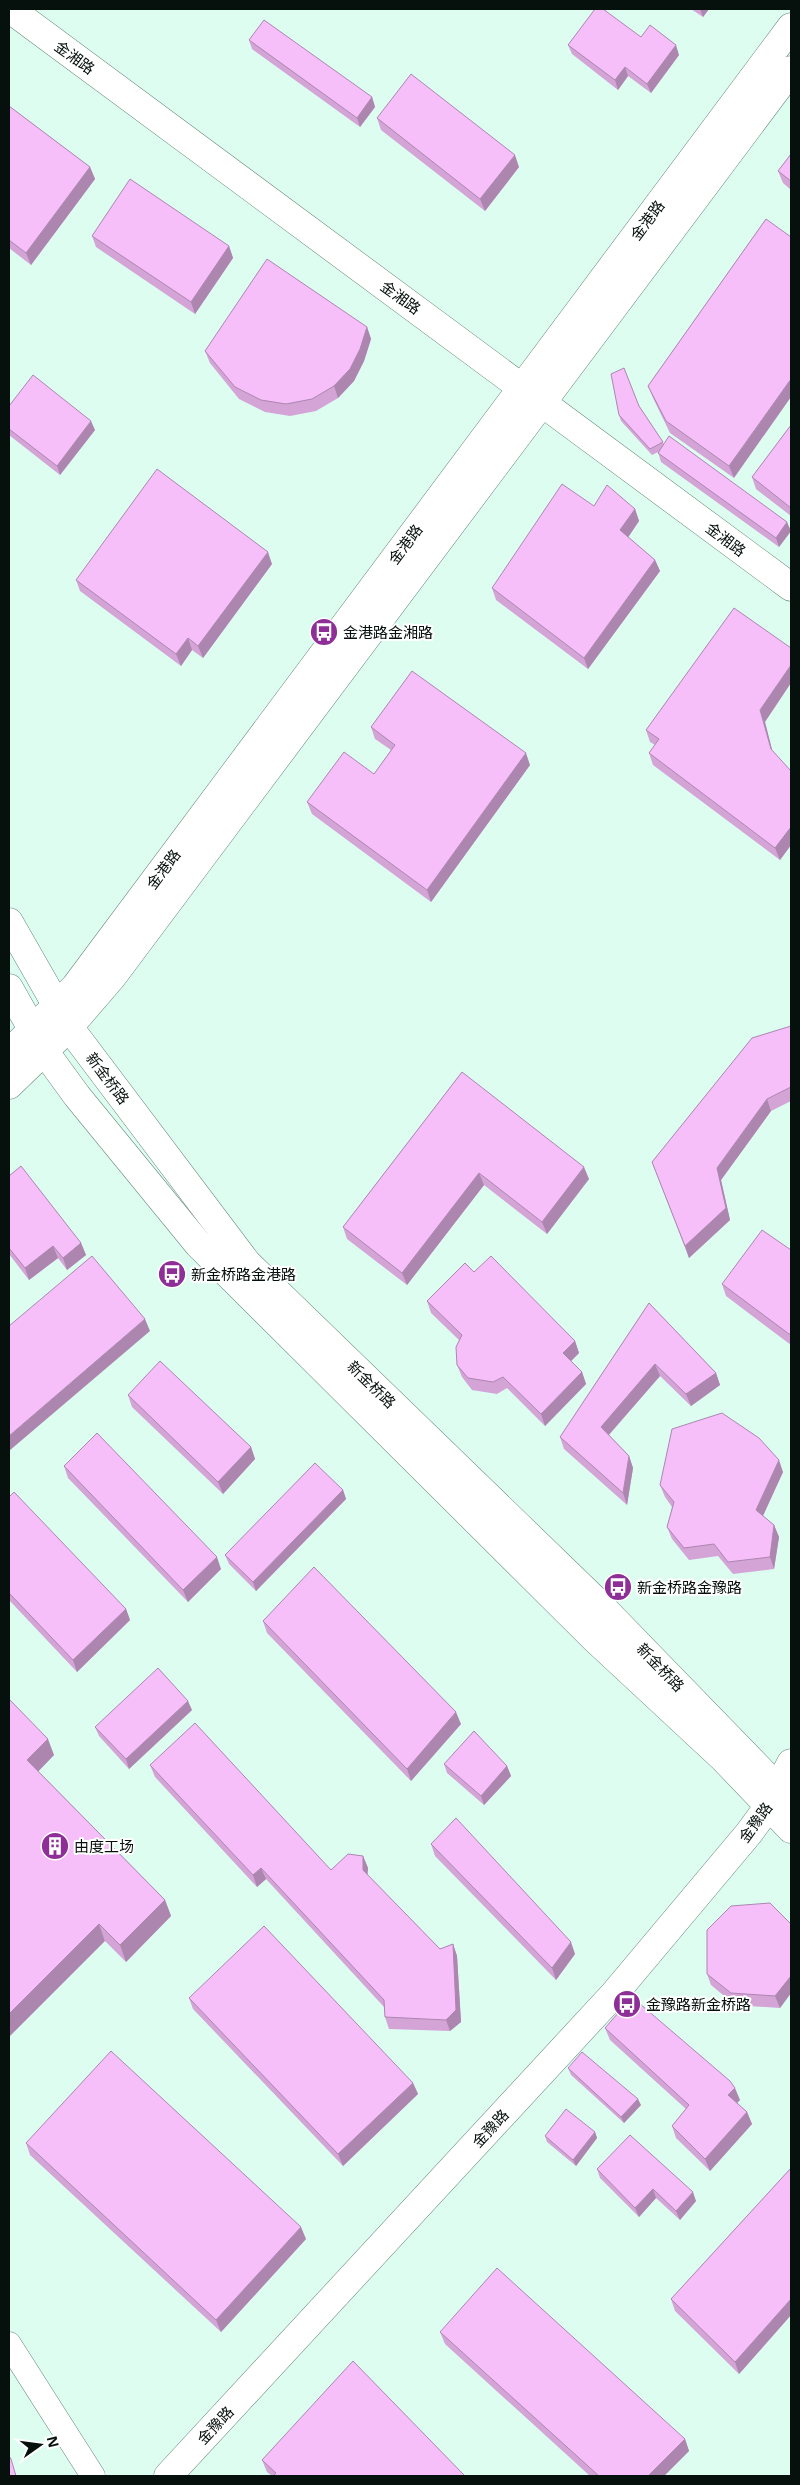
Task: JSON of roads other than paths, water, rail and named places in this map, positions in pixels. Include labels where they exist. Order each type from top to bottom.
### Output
[{"type":"street","name":"金湘路","points":[[10,9],[791,587]]},
{"type":"street","name":"金港路","points":[[532,394],[791,27]]},
{"type":"street","name":"金港路","points":[[9,1085],[38,1042],[63,1016],[74,987],[94,961],[532,394],[791,70]]},
{"type":"street","name":"新金桥路","points":[[9,922],[63,1016],[247,1263],[599,1604],[779,1797],[791,1828]]},
{"type":"street","name":"新金桥路","points":[[9,988],[38,1042],[76,1096],[198,1244],[596,1640],[724,1759],[779,1797]]},
{"type":"street","name":"金港路","points":[[9,1053],[38,1042]]},
{"type":"street","name":"金豫路","points":[[168,2476],[614,1994],[779,1797],[791,1763]]},
{"type":"street","points":[[9,2344],[93,2476]]},
{"type":"place","name":"金港路金湘路","points":[[324,632]]},
{"type":"place","name":"新金桥路金港路","points":[[172,1274]]},
{"type":"place","name":"新金桥路金豫路","points":[[618,1587]]},
{"type":"place","name":"由度工场","points":[[55,1846]]},
{"type":"place","name":"金豫路新金桥路","points":[[627,2004]]}]
